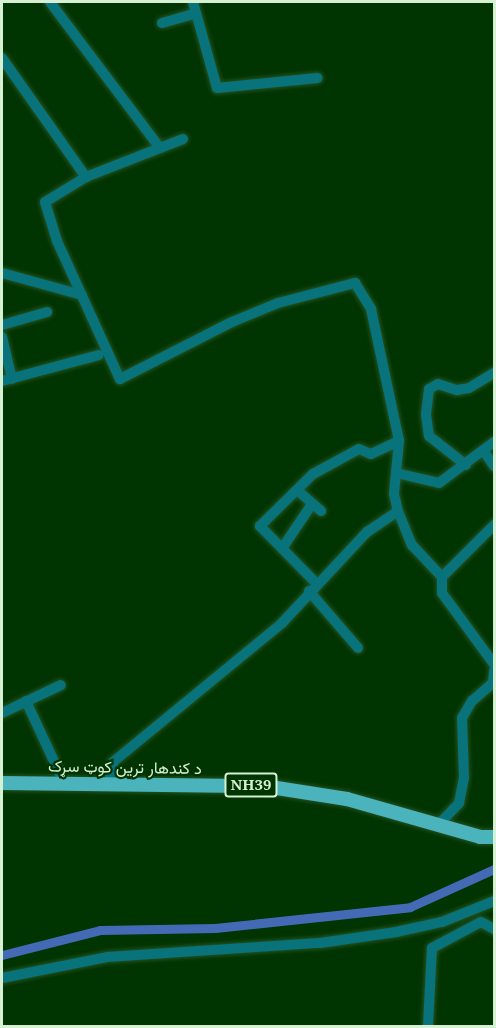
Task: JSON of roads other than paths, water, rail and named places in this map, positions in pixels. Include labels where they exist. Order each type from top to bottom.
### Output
[{"type":"main road","name":"د کندهار ترين کوټ سړک","points":[[2,783],[264,786],[347,799],[436,826],[495,837]]},
{"type":"street","points":[[50,2],[160,147]]},
{"type":"street","points":[[162,23],[194,7],[217,88],[318,78]]},
{"type":"street","points":[[2,58],[86,177]]},
{"type":"street","points":[[183,140],[86,177],[45,202],[57,241],[120,379],[232,322],[278,303],[355,283],[371,309],[399,441],[396,473],[398,511],[412,545],[442,577],[442,593],[495,664]]},
{"type":"street","points":[[2,273],[82,295]]},
{"type":"street","points":[[2,325],[47,312]]},
{"type":"street","points":[[2,337],[7,380],[99,356]]},
{"type":"street","points":[[466,465],[429,436],[426,414],[429,389],[438,384],[457,390],[469,388],[495,373]]},
{"type":"street","points":[[358,648],[282,547],[260,526],[313,474],[359,449],[371,454],[399,441]]},
{"type":"street","points":[[396,473],[439,483],[485,453],[495,442]]},
{"type":"street","points":[[485,453],[495,466]]},
{"type":"street","points":[[282,547],[316,508],[297,490]]},
{"type":"street","points":[[109,783],[113,762],[282,623],[312,587],[367,532],[398,511]]},
{"type":"street","points":[[442,577],[495,525]]},
{"type":"street","points":[[436,826],[459,803],[464,778],[462,718],[472,701],[494,683],[495,671]]},
{"type":"street","points":[[2,713],[61,684]]},
{"type":"street","points":[[26,701],[64,783]]},
{"type":"street","points":[[2,978],[107,957],[320,943],[396,932],[441,922],[495,900]]},
{"type":"street","points":[[428,1026],[432,948],[481,922],[495,929]]},
{"type":"waterway","points":[[2,955],[100,930],[215,928],[410,907],[494,869]]}]
